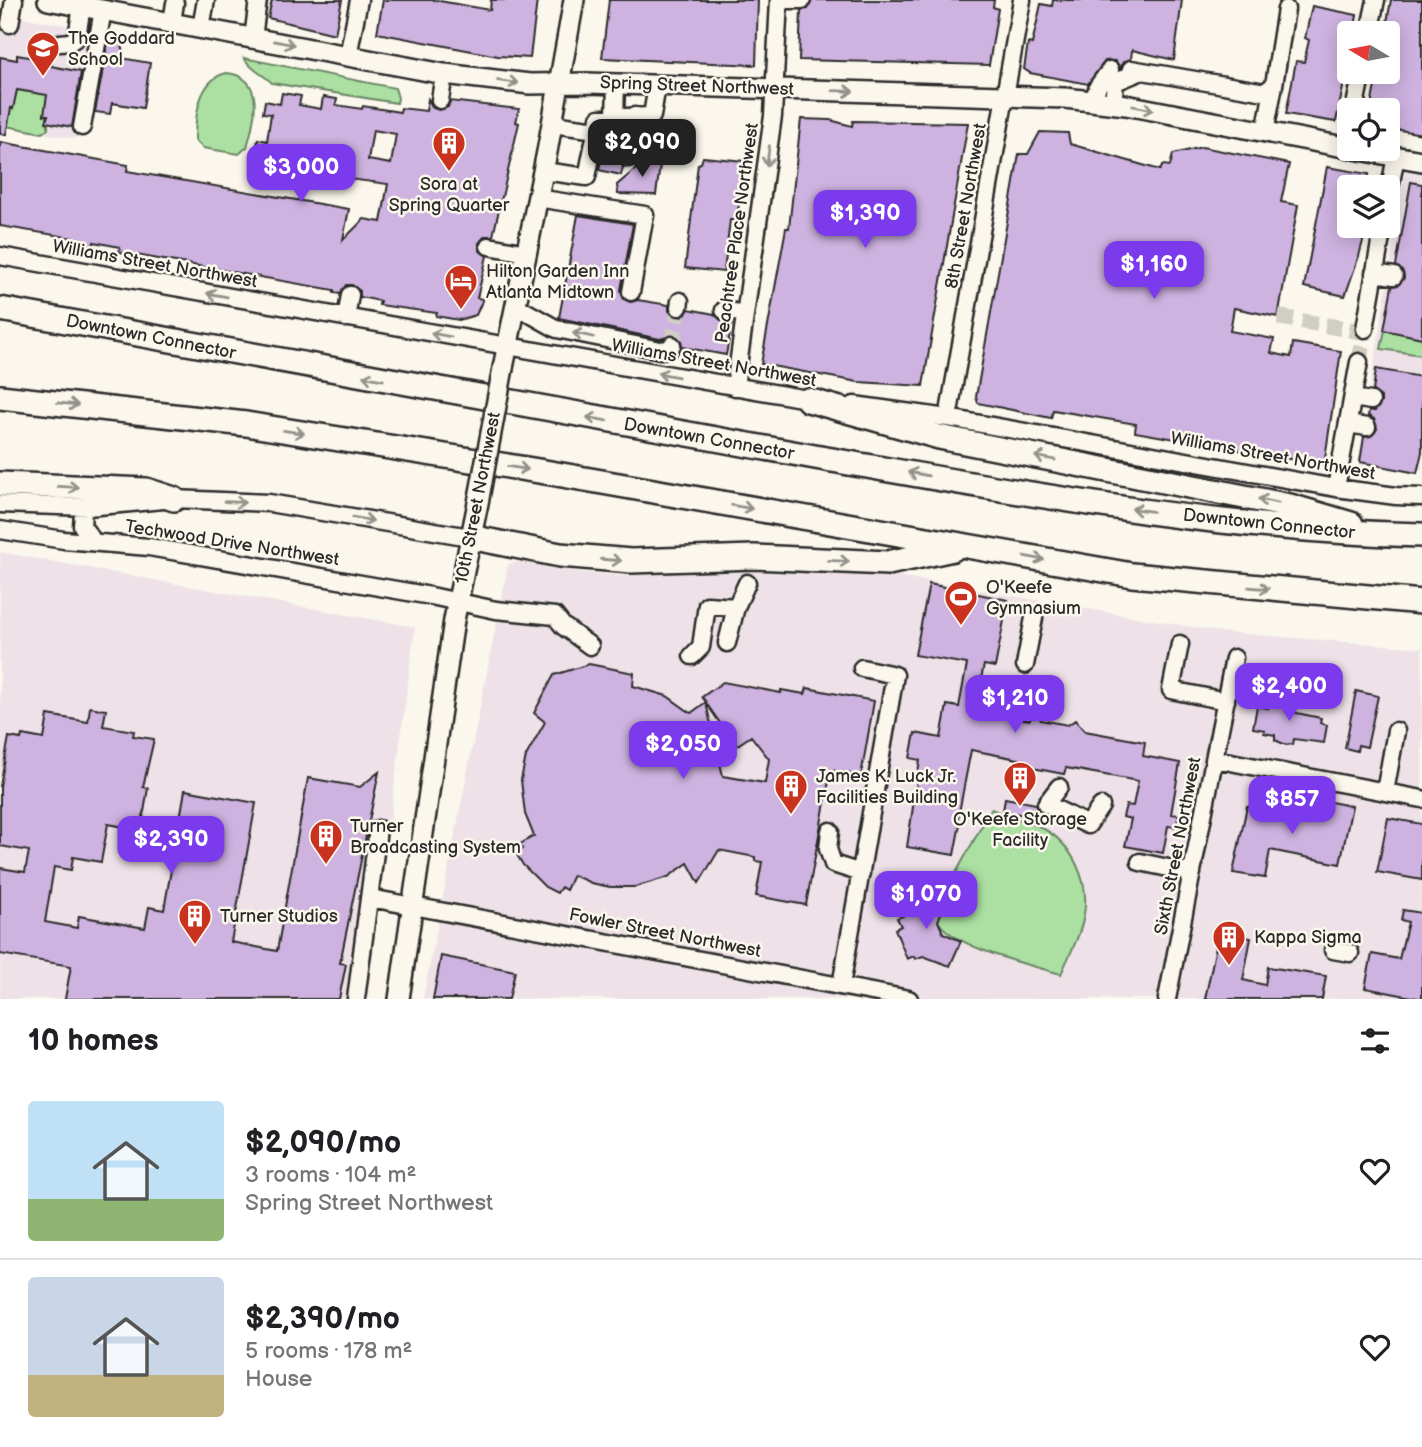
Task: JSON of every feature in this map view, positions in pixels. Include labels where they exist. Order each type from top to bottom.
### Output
[{"type":"highway","name":"Downtown Connector","points":[[0,309],[584,417],[1121,508],[1381,534],[1422,535]]},
{"type":"highway","points":[[0,397],[259,426],[558,474],[1132,575],[1422,602]]},
{"type":"highway","points":[[808,400],[939,437],[1290,506],[1381,534]]},
{"type":"highway","points":[[0,484],[146,490],[174,499]]},
{"type":"highway","points":[[470,537],[560,555],[631,562],[754,557],[888,563],[967,546]]},
{"type":"main road","name":"Spring Street Northwest","points":[[48,0],[103,10],[173,13],[201,28],[444,74],[530,84],[1005,95],[1103,102],[1265,132],[1337,142]]},
{"type":"main road","name":"10th Street Northwest","points":[[399,999],[457,601],[543,171],[574,0]]},
{"type":"main road","name":"Spring Street Northwest","points":[[1400,157],[1422,161]]},
{"type":"street","points":[[10,24],[14,0]]},
{"type":"street","points":[[201,28],[206,0]]},
{"type":"street","points":[[253,38],[258,0]]},
{"type":"street","points":[[348,56],[359,0]]},
{"type":"street","points":[[781,0],[802,0]]},
{"type":"street","name":"Peachtree Place Northwest","points":[[735,387],[773,116],[781,0]]},
{"type":"street","name":"8th Street Northwest","points":[[948,418],[1022,0]]},
{"type":"street","points":[[1371,21],[1374,0]]},
{"type":"street","points":[[60,44],[77,37],[82,6]]},
{"type":"street","points":[[1265,132],[1286,9]]},
{"type":"street","points":[[82,127],[103,10]]},
{"type":"street","points":[[1103,102],[1098,86],[1110,70]]},
{"type":"street","points":[[1103,102],[1115,82],[1136,70],[1265,92],[1273,85]]},
{"type":"street","points":[[440,100],[444,74]]},
{"type":"street","points":[[615,117],[616,84]]},
{"type":"street","points":[[543,171],[587,177],[599,118],[652,116],[657,85]]},
{"type":"street","points":[[628,158],[635,116]]},
{"type":"street","points":[[552,124],[597,130]]},
{"type":"street","points":[[537,198],[645,215],[631,292]]},
{"type":"street","points":[[1365,329],[1380,238]]},
{"type":"street","points":[[1379,244],[1397,247]]},
{"type":"street","points":[[489,246],[527,253]]},
{"type":"street","name":"Williams Street Northwest","points":[[0,256],[808,400],[1233,461],[1336,488],[1422,497]]},
{"type":"street","points":[[1374,273],[1394,276]]},
{"type":"street","points":[[346,318],[350,295]]},
{"type":"street","points":[[516,306],[557,329],[660,351],[669,349],[672,345]]},
{"type":"street","points":[[724,310],[745,314]]},
{"type":"street","points":[[1336,488],[1350,455],[1348,424],[1359,362]]},
{"type":"street","points":[[1353,398],[1371,401]]},
{"type":"street","points":[[1348,424],[1367,427]]},
{"type":"street","name":"Techwood Drive Northwest","points":[[0,504],[88,507],[174,499],[269,503],[470,537]]},
{"type":"street","points":[[88,507],[83,513],[82,526],[94,541]]},
{"type":"street","name":"Techwood Drive Northwest","points":[[0,530],[186,553],[496,610],[555,616],[590,646]]},
{"type":"street","points":[[727,643],[736,607],[747,583]]},
{"type":"street","points":[[692,656],[701,647],[707,605],[736,607]]},
{"type":"street","points":[[1026,665],[1034,618]]},
{"type":"street","points":[[1180,644],[1171,690],[1226,701]]},
{"type":"street","name":"Sixth Street Northwest","points":[[1167,999],[1195,901],[1192,873],[1234,658]]},
{"type":"street","points":[[841,986],[895,675],[862,668]]},
{"type":"street","points":[[1385,792],[1396,731]]},
{"type":"street","points":[[1215,759],[1422,799]]},
{"type":"street","points":[[1059,787],[1046,804],[1088,825],[1101,806]]},
{"type":"street","points":[[356,999],[378,829]]},
{"type":"street","points":[[830,831],[828,849],[833,864],[861,873]]},
{"type":"street","points":[[1140,862],[1192,873]]},
{"type":"street","name":"Fowler Street Northwest","points":[[370,898],[909,999]]},
{"type":"shaded area","name":"The Goddard School","points":[[0,13],[96,31],[76,139],[0,125]]},
{"type":"shaded area","points":[[1422,165],[1422,469],[1358,465],[1394,238],[1400,238],[1400,203],[1405,172]]},
{"type":"shaded area","points":[[0,552],[415,627],[367,999],[0,999]]},
{"type":"shaded area","points":[[525,561],[578,572],[623,576],[763,567],[846,567],[1221,632],[1422,648],[1422,999],[423,999],[508,564]]},
{"type":"green space","points":[[244,58],[395,88],[397,103],[272,83]]},
{"type":"green space","points":[[227,73],[248,82],[255,101],[253,125],[247,147],[239,154],[203,148],[195,140],[198,110],[205,91],[210,83]]},
{"type":"green space","points":[[14,86],[24,88],[24,91],[51,92],[44,114],[48,115],[48,129],[42,133],[6,126],[13,108]]},
{"type":"green space","points":[[1385,330],[1422,337],[1422,355],[1381,349]]},
{"type":"green space","points":[[991,809],[1036,825],[1053,835],[1077,864],[1084,889],[1084,914],[1078,937],[1061,974],[975,947],[946,930],[937,920],[957,871]]},
{"type":"building","points":[[272,0],[342,0],[335,34],[268,18]]},
{"type":"building","points":[[383,0],[434,0],[490,10],[491,0],[537,0],[530,58],[498,56],[377,33]]},
{"type":"building","points":[[609,0],[758,0],[756,65],[602,58]]},
{"type":"building","points":[[812,0],[994,0],[993,7],[998,9],[989,65],[799,60],[801,10],[808,9]]},
{"type":"building","points":[[1053,0],[1182,0],[1174,60],[1132,50],[1131,59],[1123,62],[1120,69],[1116,61],[1105,61],[1088,84],[1030,73],[1024,69],[1028,43],[1032,44],[1041,4],[1052,6]]},
{"type":"building","points":[[1391,0],[1422,0],[1422,134],[1400,130],[1400,98],[1373,98],[1375,84],[1400,84],[1400,21],[1387,21]]},
{"type":"building","points":[[1312,6],[1357,15],[1356,21],[1337,21],[1337,84],[1344,84],[1341,98],[1337,98],[1336,122],[1286,114],[1296,61],[1304,62],[1309,40],[1305,38]]},
{"type":"building","points":[[109,37],[124,40],[121,58],[150,63],[143,108],[112,103],[110,114],[95,112]]},
{"type":"building","points":[[17,55],[52,61],[51,66],[81,72],[72,127],[46,122],[48,115],[44,115],[47,95],[17,90],[6,135],[0,134],[0,57],[17,60]]},
{"type":"building","points":[[282,93],[301,96],[299,105],[321,109],[323,97],[337,99],[336,105],[400,112],[401,108],[426,111],[428,99],[433,108],[439,110],[448,107],[450,101],[519,109],[516,122],[519,123],[493,236],[485,236],[479,243],[479,250],[487,256],[477,298],[483,299],[476,315],[459,320],[436,316],[437,313],[379,305],[380,301],[360,297],[360,291],[352,285],[346,285],[340,294],[334,293],[334,290],[119,252],[120,247],[94,242],[93,250],[77,247],[79,239],[0,226],[0,142],[128,165],[127,171],[349,209],[343,240],[364,219],[381,222],[388,184],[335,177],[333,185],[280,176],[281,171],[272,170],[274,157],[266,155],[267,152],[256,151],[258,139],[267,141],[271,114],[263,113],[265,101],[280,104]],"holes":[[[373,130],[396,134],[391,164],[368,160]]]},
{"type":"building","points":[[801,119],[830,120],[852,126],[853,121],[968,123],[923,386],[858,382],[761,364],[786,228],[789,228]]},
{"type":"building","points":[[608,128],[622,128],[618,157],[623,167],[621,175],[599,170]]},
{"type":"building","points":[[1040,132],[1068,133],[1070,144],[1160,170],[1163,165],[1170,166],[1173,154],[1202,147],[1289,164],[1281,202],[1298,205],[1278,317],[1234,308],[1230,331],[1274,339],[1271,353],[1291,357],[1293,343],[1341,351],[1324,465],[1135,432],[1136,424],[1053,410],[1051,418],[978,403],[976,397],[1019,154],[1028,154]]},
{"type":"building","points":[[651,156],[661,158],[656,195],[618,194],[617,185]]},
{"type":"building","points":[[703,157],[744,161],[737,220],[730,220],[724,272],[685,268],[698,164]]},
{"type":"building","points":[[1327,167],[1369,174],[1337,175],[1337,238],[1364,238],[1345,296],[1304,287]]},
{"type":"building","points":[[1411,182],[1422,184],[1422,338],[1384,330],[1392,286],[1398,285],[1404,278],[1403,272],[1396,266]]},
{"type":"building","points":[[578,215],[633,224],[621,290],[624,299],[630,302],[638,300],[669,305],[669,311],[677,317],[683,317],[689,309],[714,314],[721,320],[732,322],[726,355],[682,347],[681,340],[674,335],[660,339],[559,318]]},
{"type":"building","points":[[1376,369],[1422,377],[1422,452],[1417,473],[1360,462],[1364,437],[1371,436],[1377,429],[1374,419],[1368,416],[1369,411],[1375,411],[1381,403],[1381,397],[1373,391]]},
{"type":"building","points":[[929,584],[1008,600],[995,667],[984,665],[981,679],[976,678],[970,709],[1029,720],[1037,713],[1041,720],[1068,725],[1075,720],[1085,731],[1145,742],[1143,756],[1180,763],[1171,814],[1179,815],[1176,827],[1168,826],[1163,853],[1125,846],[1131,819],[1123,817],[1126,805],[1133,806],[1138,781],[1066,768],[1064,774],[1027,767],[1028,761],[971,750],[957,823],[960,824],[954,855],[907,847],[920,760],[910,758],[915,733],[941,738],[947,705],[959,707],[967,664],[915,655]]},
{"type":"building","points":[[589,664],[634,673],[633,686],[667,696],[691,713],[706,702],[702,697],[723,682],[781,693],[781,690],[805,694],[807,688],[874,701],[861,776],[831,770],[806,905],[756,896],[762,862],[755,861],[755,857],[719,850],[699,883],[688,863],[668,877],[635,887],[610,887],[573,875],[566,890],[561,887],[557,893],[545,887],[523,865],[516,853],[523,849],[520,844],[534,836],[525,814],[521,780],[526,756],[545,722],[534,713],[554,675]],"holes":[[[706,703],[736,746],[751,736],[769,759],[765,783],[723,776]]]},
{"type":"building","points":[[1356,691],[1378,696],[1367,747],[1358,745],[1357,751],[1345,748]]},
{"type":"building","points":[[1271,697],[1294,701],[1292,712],[1321,718],[1320,723],[1327,725],[1324,743],[1294,739],[1293,744],[1286,745],[1275,740],[1275,735],[1253,728],[1257,706],[1268,708]]},
{"type":"building","points":[[90,707],[106,710],[103,726],[134,731],[133,736],[154,739],[143,787],[148,788],[141,830],[108,824],[101,862],[73,857],[71,870],[54,867],[45,922],[77,928],[79,916],[145,928],[149,907],[164,910],[185,790],[256,803],[231,942],[277,951],[308,778],[360,787],[379,772],[340,963],[346,964],[339,999],[65,999],[71,966],[0,954],[0,868],[25,872],[29,851],[0,846],[0,786],[9,737],[21,739],[22,735],[44,739],[48,715],[88,722]]},
{"type":"building","name":"O'Keefe Storage Facility","points":[[1005,798],[1036,804],[1036,817],[1003,811]]},
{"type":"building","points":[[1309,798],[1352,806],[1340,864],[1270,850],[1265,878],[1233,873],[1247,806],[1269,810],[1269,813],[1279,815],[1278,818],[1304,822]]},
{"type":"building","points":[[1388,818],[1422,824],[1422,880],[1377,872]]},
{"type":"building","points":[[914,890],[945,903],[938,921],[943,933],[961,941],[950,966],[923,956],[907,959],[895,929],[901,926],[897,918],[903,916]]},
{"type":"building","points":[[1403,910],[1422,913],[1422,999],[1365,988],[1372,954],[1399,959],[1408,922],[1401,920]]},
{"type":"building","points":[[1219,932],[1251,938],[1243,980],[1265,985],[1268,967],[1326,976],[1322,999],[1205,999]]},
{"type":"building","points":[[441,956],[515,971],[509,999],[433,999]]},
{"type":"tunnel","points":[[672,345],[679,307]]},
{"type":"tunnel","points":[[1278,317],[1364,332]]},
{"type":"tunnel","points":[[1359,362],[1365,329]]},
{"type":"place","name":"The Goddard School","points":[[43,78]]},
{"type":"place","name":"Sora at Spring Quarter","points":[[449,173]]},
{"type":"place","name":"Hilton Garden Inn Atlanta Midtown","points":[[461,311]]},
{"type":"place","name":"O'Keefe Gymnasium","points":[[961,627]]},
{"type":"place","name":"O'Keefe Storage Facility","points":[[1020,808]]},
{"type":"place","name":"James K. Luck Jr. Facilities Building","points":[[791,816]]},
{"type":"place","name":"Turner Broadcasting System","points":[[326,866]]},
{"type":"place","name":"Turner Studios","points":[[195,946]]},
{"type":"place","name":"Kappa Sigma","points":[[1229,967]]}]
